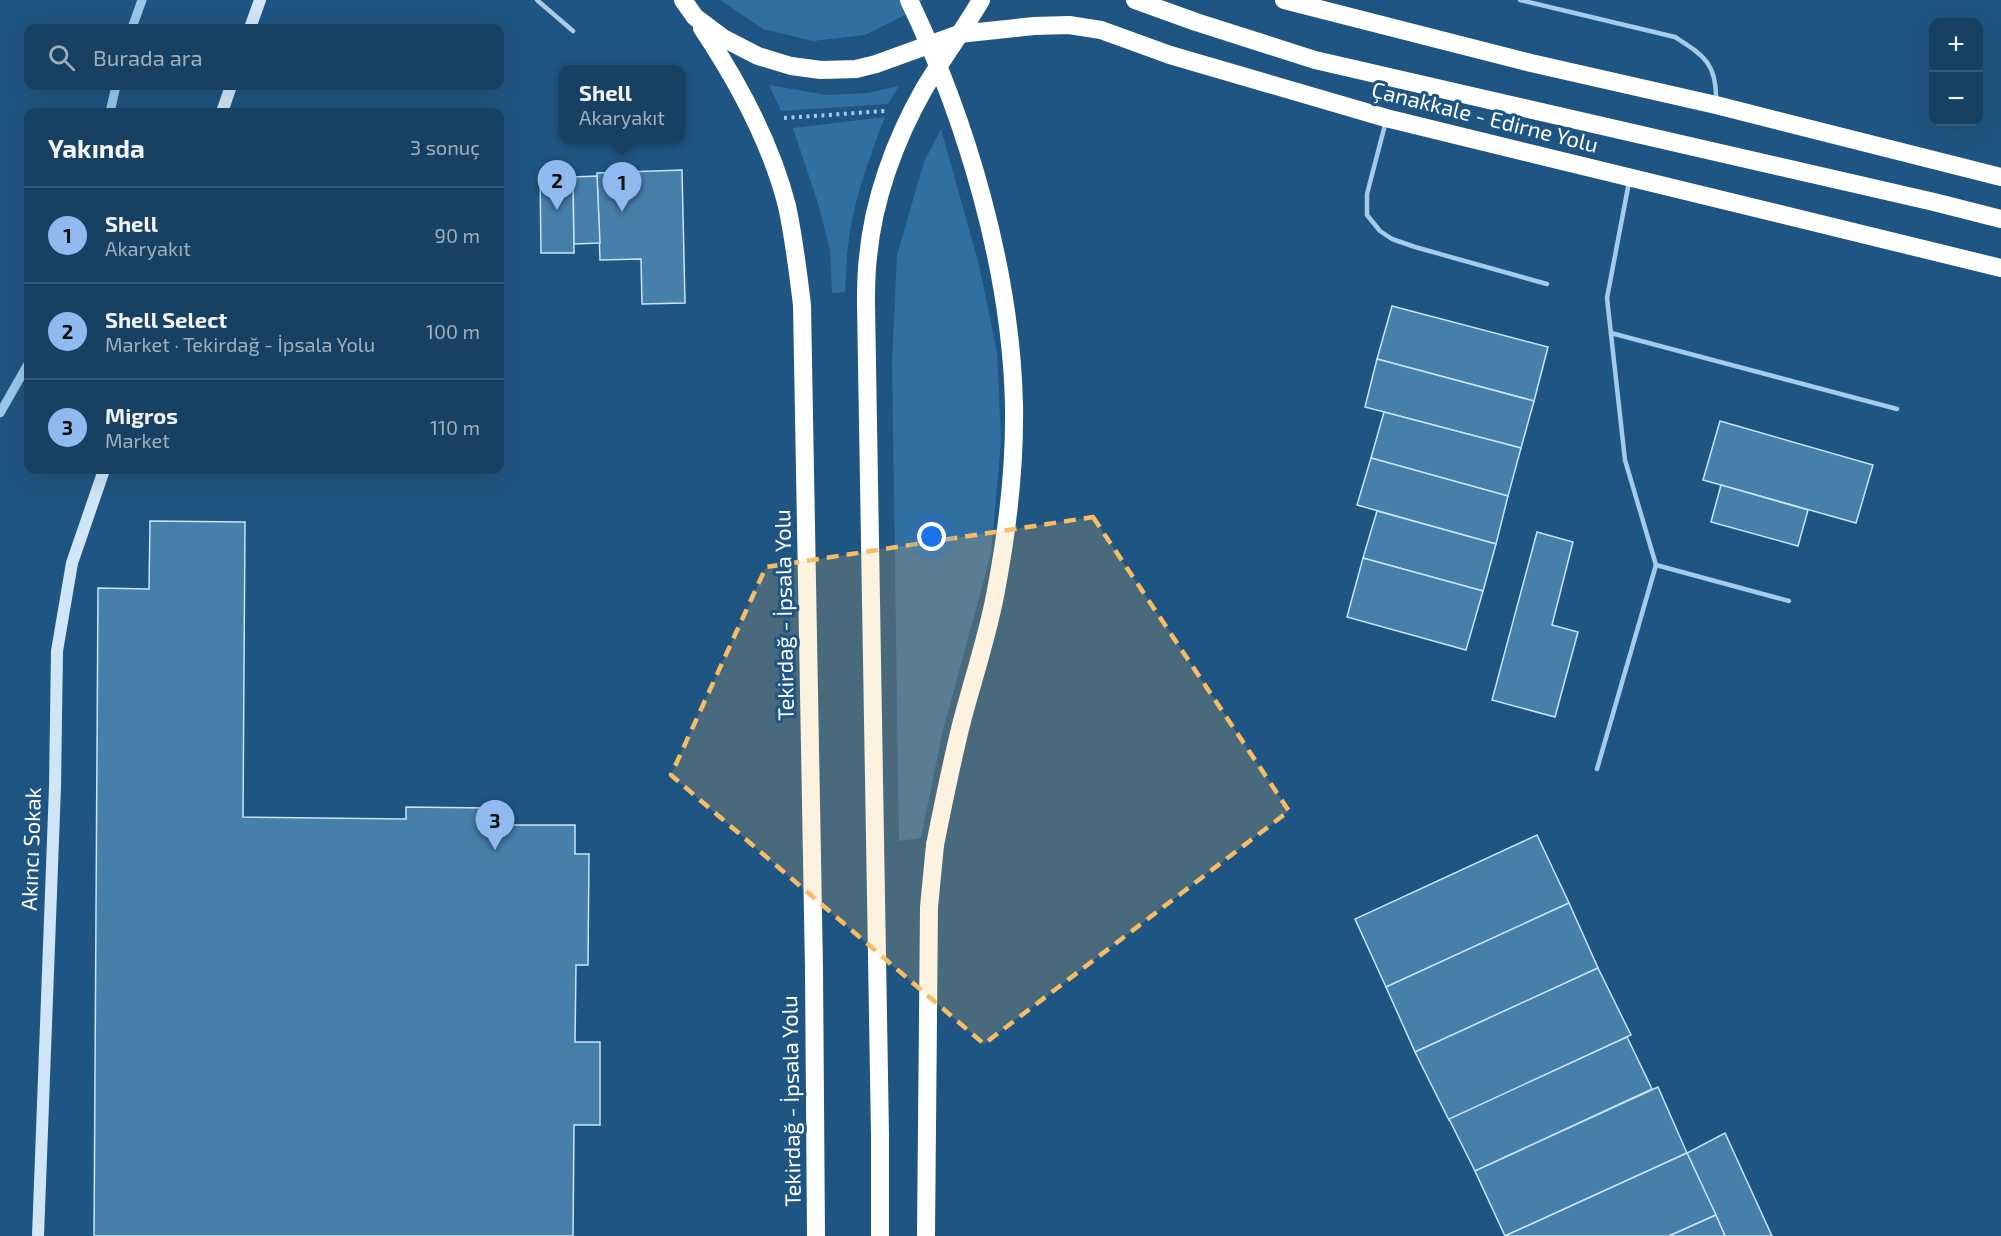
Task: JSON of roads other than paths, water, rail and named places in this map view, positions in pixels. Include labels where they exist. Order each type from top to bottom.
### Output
[{"type":"highway","name":"Tekirdağ - İpsala Yolu","points":[[683,0],[726,64],[757,126],[786,204],[797,256],[802,305],[816,1236]]},
{"type":"highway","points":[[909,0],[945,84],[988,214],[1011,347],[1014,404],[1008,517],[997,587],[981,657],[962,724],[935,845],[929,907],[926,1236]]},
{"type":"highway","points":[[880,1236],[866,327],[868,257],[875,214],[888,169],[924,90],[981,0]]},
{"type":"highway","points":[[1135,0],[1315,60],[2001,219]]},
{"type":"highway","points":[[1284,0],[1531,63],[1716,105],[2001,177]]},
{"type":"highway","name":"Çanakkale - Edirne Yolu","points":[[695,17],[723,38],[758,56],[791,66],[821,70],[856,69],[876,64],[959,34],[1034,26],[1069,25],[1101,30],[1170,55],[1386,118],[2001,268]]},
{"type":"street","points":[[251,24],[260,0]]},
{"type":"street","points":[[223,108],[230,90]]},
{"type":"street","name":"Akıncı Sokak","points":[[38,1236],[55,787],[57,651],[72,563],[103,474]]},
{"type":"lane","points":[[537,0],[573,31]]},
{"type":"lane","points":[[1520,0],[1675,37],[1698,51],[1713,69],[1716,105]]},
{"type":"lane","points":[[1386,118],[1367,194],[1367,215],[1380,231],[1392,239],[1415,247],[1547,284]]},
{"type":"lane","points":[[1597,769],[1656,565],[1625,460],[1607,298],[1630,177]]},
{"type":"lane","points":[[1611,333],[1897,409]]},
{"type":"lane","points":[[1656,565],[1789,601]]},
{"type":"waterway","points":[[133,24],[142,0]]},
{"type":"waterway","points":[[111,108],[115,90]]},
{"type":"waterway","points":[[0,413],[24,371]]},
{"type":"place","name":"Shell Select","points":[[557,210]]},
{"type":"place","name":"Shell","points":[[622,212]]},
{"type":"place","name":"Migros","points":[[495,850]]}]
